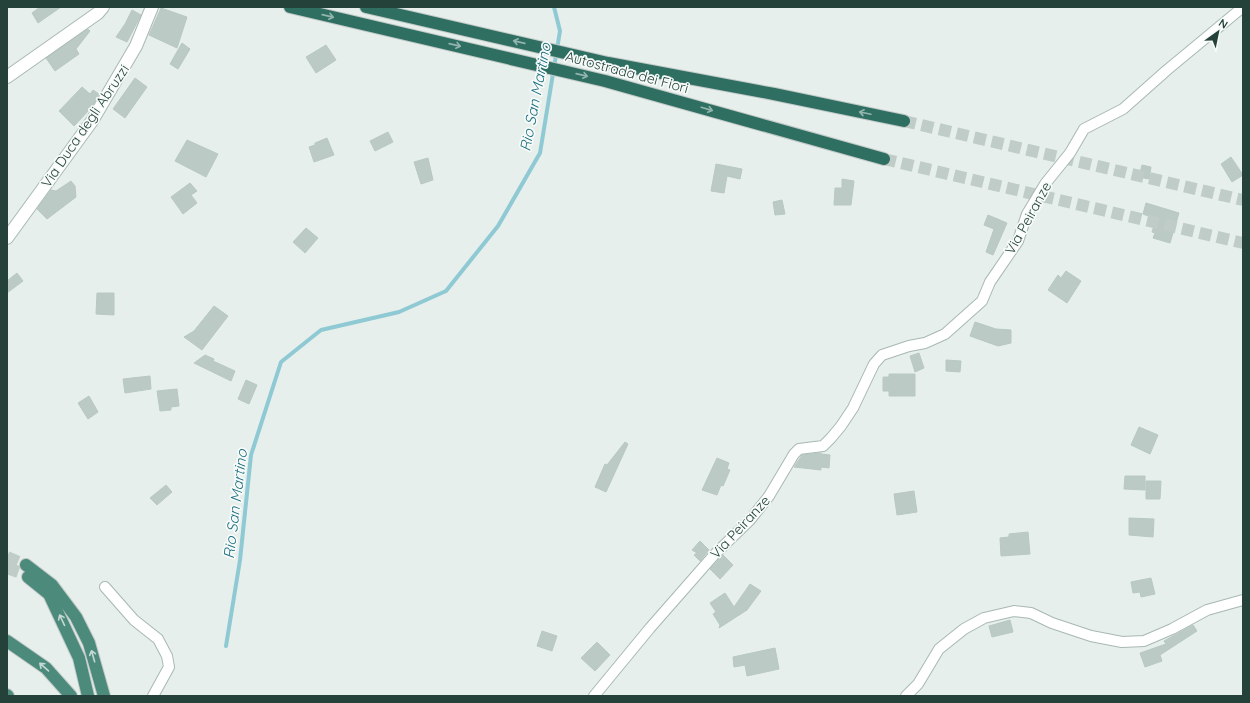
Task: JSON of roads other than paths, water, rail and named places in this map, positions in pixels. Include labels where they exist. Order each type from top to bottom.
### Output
[{"type":"highway","name":"Autostrada dei Fiori","points":[[290,7],[605,80],[884,159]]},
{"type":"highway","name":"Autostrada dei Fiori","points":[[366,7],[608,63],[904,120]]},
{"type":"highway","points":[[88,696],[79,658],[49,594],[25,570],[52,585],[76,617],[89,643],[103,695]]},
{"type":"highway","points":[[7,641],[46,668],[71,696]]},
{"type":"street","points":[[7,77],[86,22],[103,7]]},
{"type":"street","name":"Via Duca degli Abruzzi","points":[[7,238],[61,165],[96,114],[136,46],[152,7]]},
{"type":"street","name":"Via Peiranze","points":[[594,696],[650,628],[714,555],[750,520],[769,496],[794,454],[800,449],[823,446],[841,426],[853,408],[874,364],[882,355],[908,346],[925,343],[945,334],[982,302],[990,282],[1018,242],[1027,214],[1045,184],[1070,153],[1084,129],[1123,110],[1167,70],[1243,7]]},
{"type":"street","points":[[105,587],[134,620],[158,639],[167,656],[169,667],[153,696]]},
{"type":"street","points":[[906,696],[918,684],[939,649],[964,629],[984,618],[1014,612],[1030,613],[1052,623],[1091,636],[1122,642],[1144,641],[1172,629],[1207,610],[1243,600]]},
{"type":"waterway","name":"Rio San Martino","points":[[226,646],[240,560],[251,455],[281,362],[321,330],[399,312],[446,291],[498,226],[540,153],[560,31],[554,7]]},
{"type":"tunnel","points":[[904,121],[1243,200]]},
{"type":"tunnel","points":[[884,159],[1243,243]]},
{"type":"tunnel","points":[[7,557],[26,565]]},
{"type":"tunnel","points":[[7,568],[24,574]]}]
